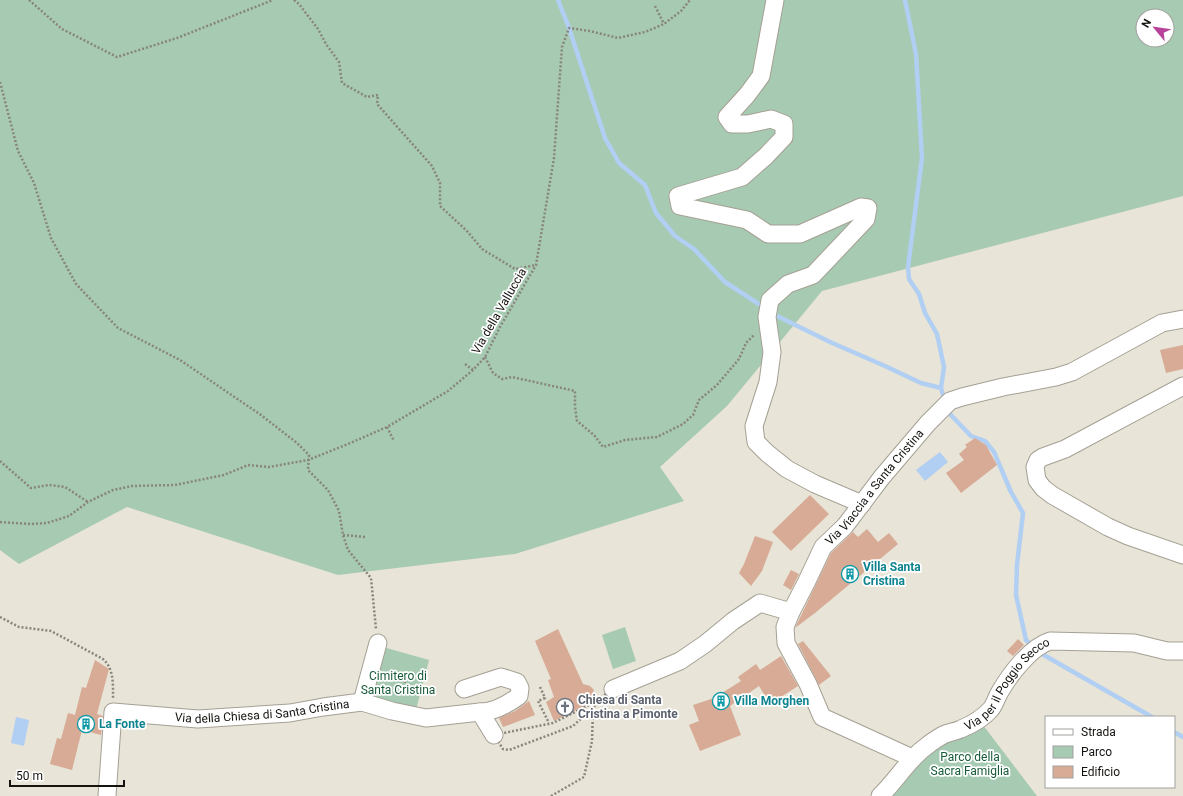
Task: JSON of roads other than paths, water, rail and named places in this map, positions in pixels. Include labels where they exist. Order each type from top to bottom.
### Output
[{"type":"street","points":[[775,0],[761,76],[747,95],[728,116],[732,124],[748,124],[771,119],[784,124],[784,137],[766,156],[742,177],[678,196],[680,206],[747,220],[768,234],[800,234],[861,207],[868,208],[866,219],[813,275],[788,284],[770,300],[767,317],[772,352],[768,382],[754,426],[756,442],[787,469],[815,484],[862,504]]},
{"type":"street","name":"Via Viaccia a Santa Cristina","points":[[912,758],[822,716],[808,684],[786,643],[785,627],[824,547],[845,526],[882,476],[928,423],[950,401],[1003,387],[1056,377],[1072,372],[1162,323],[1183,318]]},
{"type":"street","points":[[1183,386],[1065,449],[1038,460],[1035,466],[1037,480],[1043,488],[1052,495],[1128,536],[1183,555]]},
{"type":"street","points":[[613,690],[680,661],[705,644],[733,620],[760,603],[791,612]]},
{"type":"street","name":"Via per il Poggio Secco","points":[[880,796],[889,788],[912,758],[927,745],[944,735],[961,729],[982,717],[992,708],[1000,691],[1011,675],[1037,649],[1050,641],[1134,643],[1167,651],[1183,651]]},
{"type":"street","points":[[362,702],[378,643]]},
{"type":"street","name":"Via della Chiesa di Santa Cristina","points":[[107,796],[113,712],[198,719],[290,712],[362,702],[392,711],[426,718],[489,712],[511,702],[519,696],[520,688],[517,682],[501,677],[464,689]]},
{"type":"street","points":[[480,712],[494,736]]},
{"type":"water","points":[[940,452],[948,462],[925,481],[916,470]]},
{"type":"water","points":[[16,717],[29,720],[24,746],[11,743]]},
{"type":"waterway","points":[[558,0],[569,28],[605,138],[619,163],[645,185],[656,213],[675,236],[694,249],[725,282],[765,308]]},
{"type":"waterway","points":[[905,0],[916,54],[922,158],[908,267],[909,279],[919,294],[925,313],[937,334],[944,367],[941,388],[945,402]]},
{"type":"waterway","points":[[771,313],[830,342],[921,383],[941,388]]},
{"type":"waterway","points":[[947,409],[948,412],[971,436],[985,441],[994,452],[1011,492],[1023,513],[1017,565],[1016,595],[1026,640],[1042,654],[1150,716]]},
{"type":"waterway","points":[[1175,733],[1183,737]]},
{"type":"place","name":"Villa Santa Cristina","points":[[850,574]]},
{"type":"place","name":"Villa Morghen","points":[[721,701]]},
{"type":"place","name":"Chiesa di Santa Cristina a Pimonte","points":[[565,707]]},
{"type":"place","name":"La Fonte","points":[[86,724]]},
{"type":"park label","name":"Cimitero di Santa Cristina","points":[[398,683]]},
{"type":"park label","name":"Parco della Sacra Famiglia","points":[[970,764]]}]
